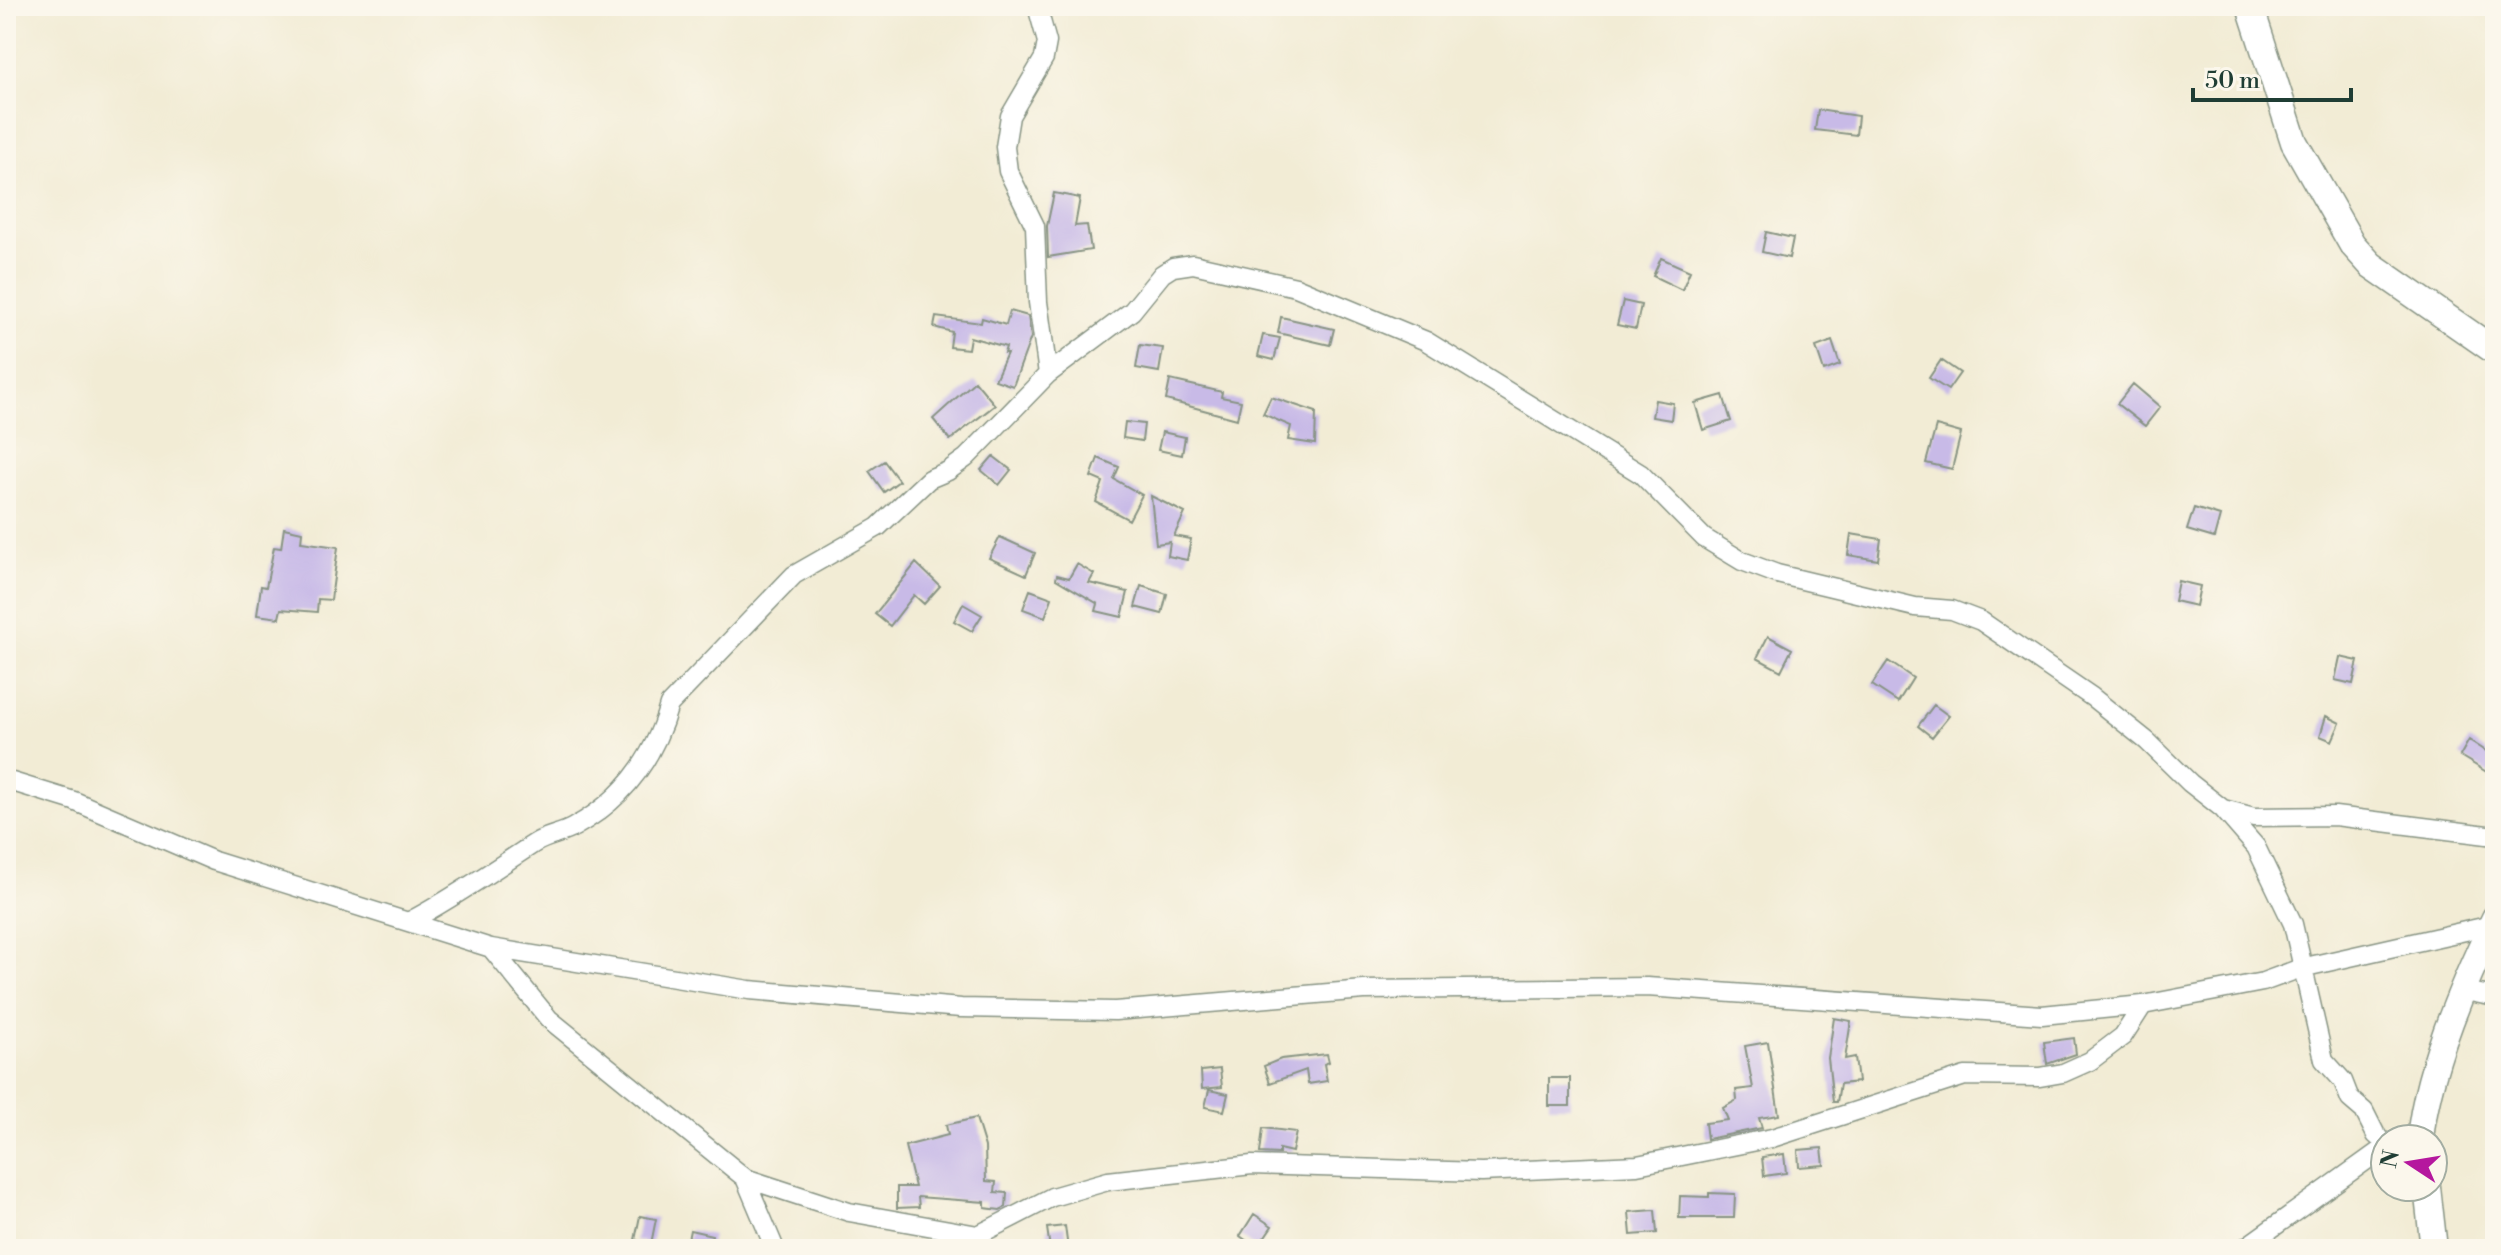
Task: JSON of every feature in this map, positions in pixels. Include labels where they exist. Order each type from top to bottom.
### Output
[{"type":"main road","points":[[2250,6],[2294,142],[2352,244],[2371,265],[2495,351]]},
{"type":"main road","points":[[2422,1123],[2433,1071],[2493,922]]},
{"type":"main road","points":[[2429,1203],[2434,1249]]},
{"type":"street","points":[[1037,6],[1047,42],[1044,58],[1010,116],[1005,147],[1008,171],[1035,226],[1038,302],[1048,374]]},
{"type":"street","points":[[410,921],[462,894],[537,842],[571,829],[607,808],[637,774],[662,730],[669,705],[794,575],[857,542],[929,479],[948,471],[966,458],[1048,374],[1132,311],[1162,274],[1173,267],[1193,264],[1296,287],[1439,349],[1641,474],[1704,538],[1742,561],[1777,574],[1915,607],[1952,610],[1981,621],[2103,706],[2223,809],[2256,847],[2293,924],[2324,1060],[2343,1081],[2350,1099],[2364,1111],[2370,1123]]},
{"type":"street","points":[[6,780],[74,801],[214,861],[491,948],[749,990],[961,1008],[1115,1011],[1364,990],[1647,987],[2042,1015],[2143,1005],[2263,982],[2301,968],[2493,922]]},
{"type":"street","points":[[2223,809],[2254,817],[2335,816],[2495,836]]},
{"type":"street","points":[[491,948],[549,1019],[745,1178],[849,1212],[978,1235],[1052,1197],[1108,1181],[1252,1165],[1481,1172],[1637,1165],[1772,1138],[1965,1076],[2040,1077],[2063,1073],[2090,1061],[2123,1036],[2143,1005]]},
{"type":"street","points":[[2465,991],[2495,997]]},
{"type":"street","points":[[2243,1249],[2369,1157]]},
{"type":"street","points":[[745,1178],[775,1249]]},
{"type":"building","points":[[1818,110],[1858,116],[1856,135],[1815,130]]},
{"type":"building","points":[[1054,193],[1080,198],[1075,226],[1087,225],[1091,250],[1048,257],[1047,226]]},
{"type":"building","points":[[1766,232],[1793,238],[1789,258],[1762,252]]},
{"type":"building","points":[[1661,258],[1690,271],[1682,290],[1653,276]]},
{"type":"building","points":[[1623,301],[1641,305],[1636,329],[1617,325]]},
{"type":"building","points":[[1010,311],[1028,316],[1031,337],[1013,386],[995,380],[1007,353],[1004,353],[1006,347],[970,337],[968,349],[950,347],[952,332],[934,327],[936,317],[981,323],[982,318],[1006,325]]},
{"type":"building","points":[[1281,317],[1334,329],[1330,345],[1278,333]]},
{"type":"building","points":[[1263,335],[1280,338],[1274,360],[1258,356]]},
{"type":"building","points":[[1832,341],[1840,365],[1824,371],[1816,347]]},
{"type":"building","points":[[1140,345],[1163,348],[1159,372],[1136,368]]},
{"type":"building","points":[[1941,360],[1960,373],[1948,390],[1929,378]]},
{"type":"building","points":[[1170,380],[1222,392],[1221,397],[1241,401],[1237,419],[1166,400]]},
{"type":"building","points":[[975,381],[995,405],[950,440],[933,419]]},
{"type":"building","points":[[2133,384],[2160,407],[2145,426],[2117,404]]},
{"type":"building","points":[[1723,395],[1731,421],[1703,430],[1695,403]]},
{"type":"building","points":[[1271,397],[1316,412],[1315,444],[1288,440],[1291,426],[1263,414]]},
{"type":"building","points":[[1655,400],[1673,403],[1671,420],[1652,417]]},
{"type":"building","points":[[1125,422],[1144,424],[1142,441],[1123,438]]},
{"type":"building","points":[[1936,426],[1961,433],[1952,469],[1926,463]]},
{"type":"building","points":[[1162,432],[1185,437],[1182,455],[1158,450]]},
{"type":"building","points":[[993,456],[1011,470],[999,485],[981,470]]},
{"type":"building","points":[[1098,458],[1119,467],[1114,479],[1142,495],[1129,520],[1096,502],[1103,482],[1091,477]]},
{"type":"building","points":[[884,461],[899,481],[884,492],[869,471]]},
{"type":"building","points":[[1151,496],[1185,513],[1174,536],[1191,539],[1187,560],[1168,556],[1170,542],[1156,544]]},
{"type":"building","points":[[2194,508],[2220,516],[2214,538],[2187,530]]},
{"type":"building","points":[[284,528],[302,532],[301,542],[338,547],[331,600],[318,599],[317,612],[281,609],[279,618],[257,615],[261,586],[266,587],[274,547],[281,548]]},
{"type":"building","points":[[1851,534],[1881,539],[1878,560],[1848,555]]},
{"type":"building","points":[[1000,537],[1035,553],[1026,575],[989,558]]},
{"type":"building","points":[[916,563],[940,586],[924,604],[914,595],[890,626],[875,614]]},
{"type":"building","points":[[1077,564],[1094,574],[1089,583],[1128,592],[1122,617],[1096,611],[1098,604],[1056,579],[1057,575],[1069,578]]},
{"type":"building","points":[[2178,581],[2200,586],[2196,606],[2174,601]]},
{"type":"building","points":[[1141,586],[1167,594],[1162,614],[1135,607]]},
{"type":"building","points":[[1030,590],[1052,598],[1045,617],[1023,609]]},
{"type":"building","points":[[963,604],[982,615],[972,631],[954,621]]},
{"type":"building","points":[[1768,636],[1792,649],[1781,671],[1757,658]]},
{"type":"building","points":[[2340,657],[2358,661],[2353,684],[2335,680]]},
{"type":"building","points":[[1888,661],[1913,678],[1898,702],[1872,685]]},
{"type":"building","points":[[1934,705],[1949,716],[1932,737],[1918,726]]},
{"type":"building","points":[[2326,716],[2340,723],[2332,741],[2320,736]]},
{"type":"building","points":[[2469,740],[2495,757],[2495,777],[2460,756]]},
{"type":"building","points":[[1834,1018],[1851,1021],[1845,1059],[1855,1057],[1858,1082],[1840,1084],[1837,1102],[1833,1102],[1828,1058]]},
{"type":"building","points":[[2074,1038],[2076,1054],[2047,1064],[2044,1042]]},
{"type":"building","points":[[1768,1042],[1779,1115],[1759,1118],[1762,1128],[1707,1139],[1705,1123],[1728,1120],[1723,1108],[1737,1100],[1736,1090],[1753,1088],[1745,1046]]},
{"type":"building","points":[[1327,1054],[1329,1062],[1324,1064],[1327,1081],[1308,1084],[1306,1070],[1270,1083],[1264,1066],[1281,1059]]},
{"type":"building","points":[[1220,1069],[1222,1087],[1202,1089],[1201,1071]]},
{"type":"building","points":[[1549,1078],[1570,1078],[1570,1106],[1549,1106]]},
{"type":"building","points":[[1209,1090],[1228,1094],[1224,1111],[1205,1107]]},
{"type":"building","points":[[976,1118],[985,1147],[986,1181],[996,1182],[995,1192],[1007,1193],[1006,1207],[1000,1210],[985,1208],[985,1202],[918,1197],[919,1207],[897,1208],[897,1187],[915,1187],[905,1146],[948,1135],[946,1125]]},
{"type":"building","points":[[1263,1128],[1296,1132],[1292,1152],[1279,1149],[1279,1154],[1260,1153]]},
{"type":"building","points":[[1822,1148],[1824,1165],[1799,1167],[1798,1150]]},
{"type":"building","points":[[1784,1154],[1786,1173],[1764,1176],[1762,1157]]},
{"type":"building","points":[[1709,1193],[1735,1194],[1734,1218],[1679,1218],[1680,1196],[1709,1197]]},
{"type":"building","points":[[1655,1210],[1657,1233],[1631,1235],[1629,1212]]},
{"type":"building","points":[[1254,1214],[1272,1226],[1257,1248],[1240,1236]]},
{"type":"building","points":[[640,1216],[656,1219],[651,1244],[635,1240]]},
{"type":"building","points":[[1065,1226],[1068,1249],[1050,1249],[1047,1228]]},
{"type":"building","points":[[690,1230],[712,1235],[709,1249],[686,1249]]}]
